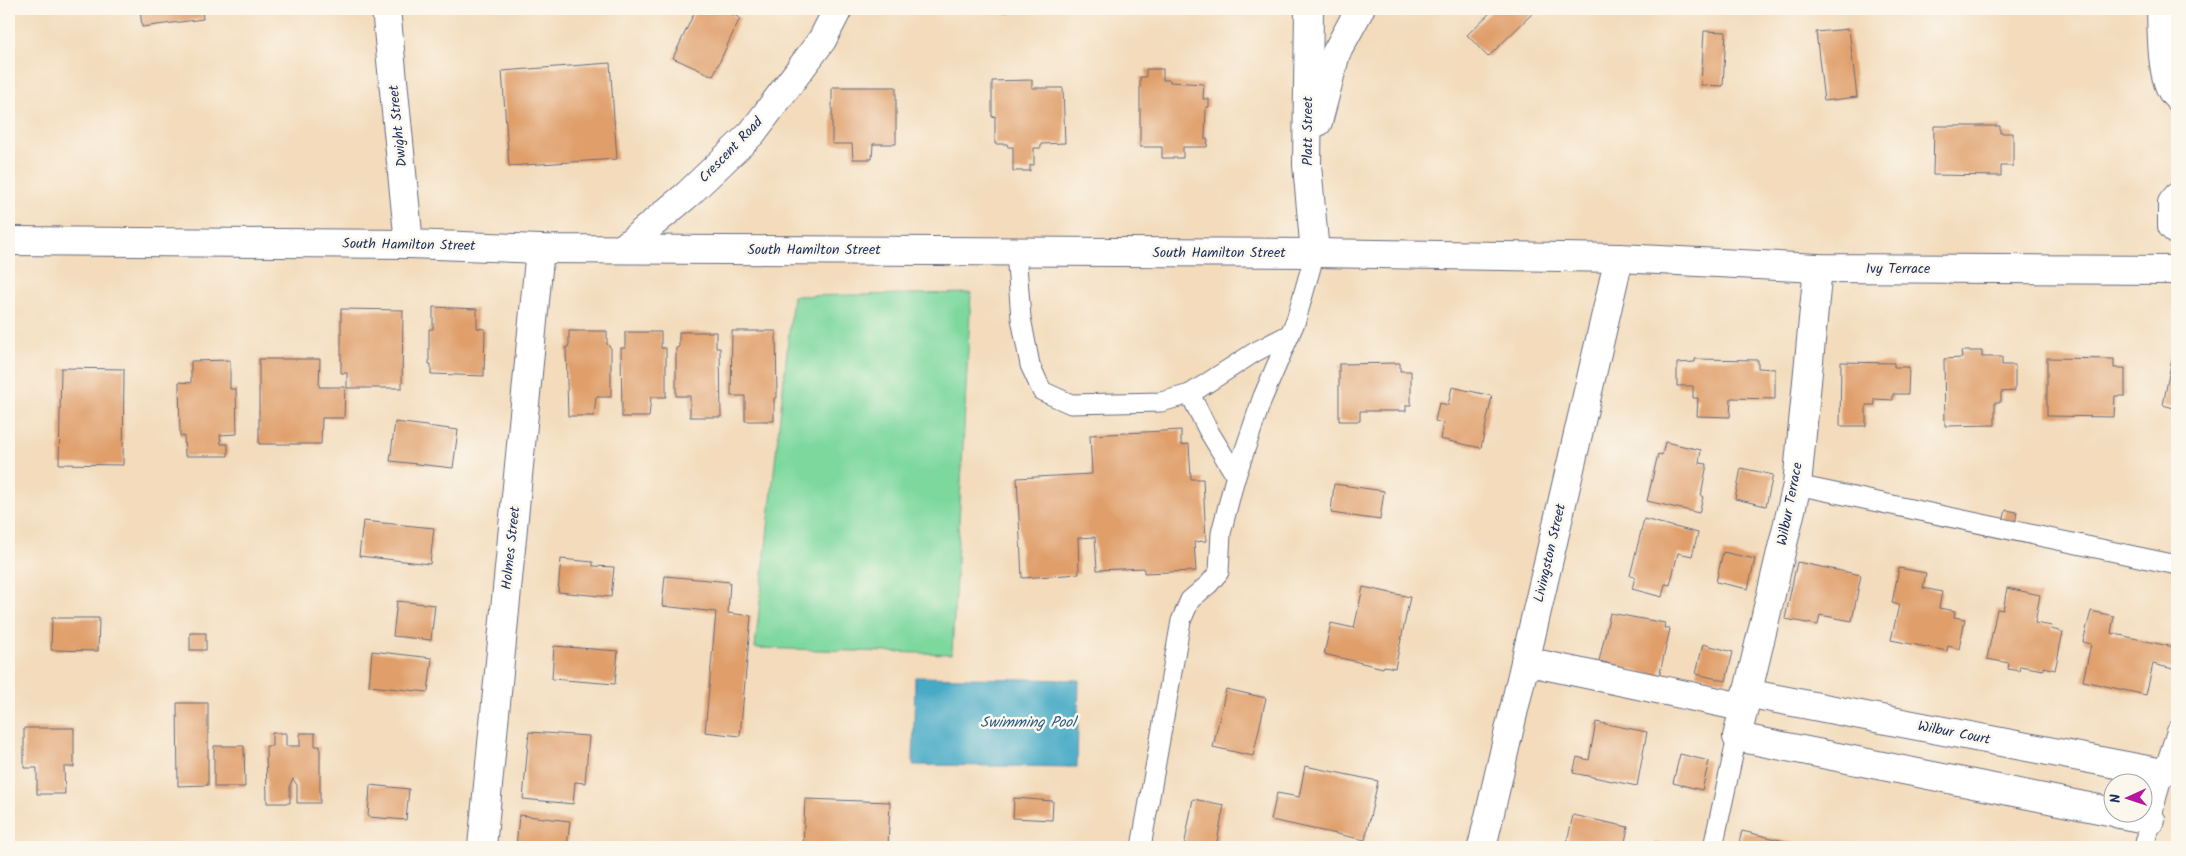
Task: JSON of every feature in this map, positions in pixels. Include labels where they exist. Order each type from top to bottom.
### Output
[{"type":"street","name":"Dwight Street","points":[[386,9],[409,244]]},
{"type":"street","name":"Crescent Road","points":[[622,249],[687,195],[752,133],[822,40],[838,9]]},
{"type":"street","name":"Platt Street","points":[[1308,9],[1308,165],[1315,253]]},
{"type":"street","points":[[1308,165],[1336,53],[1360,9]]},
{"type":"street","points":[[2161,9],[2166,79],[2174,95],[2177,97]]},
{"type":"street","points":[[2177,197],[2172,203],[2172,226],[2177,231]]},
{"type":"street","name":"South Hamilton Street","points":[[9,241],[409,244],[540,249],[1315,253],[1619,258]]},
{"type":"street","name":"Holmes Street","points":[[482,847],[540,249]]},
{"type":"street","name":"Ivy Terrace","points":[[1619,258],[1818,268],[2177,270]]},
{"type":"street","name":"Livingston Street","points":[[1482,847],[1619,258]]},
{"type":"street","name":"Wilbur Terrace","points":[[1737,736],[1744,700],[1797,484],[1818,268]]},
{"type":"street","name":"Wilbur Court","points":[[1525,661],[2163,773]]},
{"type":"street","points":[[1737,736],[2104,810]]},
{"type":"lane","points":[[1016,252],[1021,318],[1030,365],[1042,391],[1071,404],[1161,402],[1190,394],[1255,352],[1290,334]]},
{"type":"lane","points":[[1141,847],[1181,621],[1190,600],[1218,572],[1221,534],[1236,476],[1262,399],[1296,320],[1315,253]]},
{"type":"lane","points":[[1190,394],[1208,430],[1236,476]]},
{"type":"lane","points":[[1797,484],[2177,565]]},
{"type":"lane","points":[[2154,808],[2177,730]]},
{"type":"lane","points":[[1713,847],[1737,736]]},
{"type":"lane","points":[[2144,847],[2150,824]]},
{"type":"green space","points":[[971,293],[952,654],[755,648],[793,296]]},
{"type":"water","name":"Swimming Pool","points":[[915,677],[1079,680],[1077,767],[913,765]]},
{"type":"building","points":[[140,9],[202,9],[203,19],[142,27]]},
{"type":"building","points":[[696,9],[720,9],[740,18],[713,76],[673,58]]},
{"type":"building","points":[[976,9],[1007,9],[1007,12],[976,12]]},
{"type":"building","points":[[1494,9],[1537,9],[1488,57],[1467,35]]},
{"type":"building","points":[[1810,9],[1822,9],[1811,13]]},
{"type":"building","points":[[1849,29],[1857,97],[1824,101],[1816,32]]},
{"type":"building","points":[[1704,31],[1726,32],[1723,86],[1701,85]]},
{"type":"building","points":[[610,63],[617,159],[509,166],[502,71]]},
{"type":"building","points":[[1146,69],[1163,69],[1163,80],[1170,80],[1170,82],[1204,84],[1203,99],[1209,99],[1209,107],[1206,107],[1205,139],[1208,139],[1207,147],[1183,147],[1183,158],[1162,158],[1162,147],[1140,147],[1140,77],[1146,77]]},
{"type":"building","points":[[1032,80],[1032,88],[1063,88],[1065,143],[1041,144],[1041,148],[1034,148],[1034,165],[1030,165],[1030,171],[1013,171],[1013,147],[1008,147],[1007,144],[995,144],[995,116],[992,117],[992,81]]},
{"type":"building","points":[[832,87],[896,87],[896,144],[873,144],[872,159],[853,159],[852,144],[832,144]]},
{"type":"building","points":[[1934,126],[2000,126],[2000,133],[2013,133],[2013,166],[2001,166],[2001,176],[1933,175]]},
{"type":"building","points":[[433,307],[477,309],[477,328],[485,329],[484,376],[431,374],[431,364],[429,364],[429,329],[433,329]]},
{"type":"building","points":[[341,309],[403,310],[402,388],[347,388],[347,373],[341,373]]},
{"type":"building","points":[[569,331],[607,331],[607,344],[611,348],[611,397],[596,397],[594,416],[568,416],[566,347],[569,344]]},
{"type":"building","points":[[732,331],[776,331],[777,398],[774,398],[774,421],[745,421],[745,396],[731,396]]},
{"type":"building","points":[[625,332],[661,332],[661,348],[666,348],[666,397],[651,397],[649,417],[622,417],[621,348],[625,348]]},
{"type":"building","points":[[679,332],[716,332],[716,348],[720,348],[721,417],[690,417],[690,396],[676,396],[676,348],[679,347]]},
{"type":"building","points":[[1961,351],[1982,351],[1982,357],[2002,357],[2002,365],[2015,365],[2015,391],[2001,392],[2001,402],[1995,402],[1995,425],[1945,426],[1944,359],[1962,358]]},
{"type":"building","points":[[2047,358],[2114,359],[2114,368],[2125,368],[2125,396],[2115,396],[2114,417],[2047,416]]},
{"type":"building","points":[[259,359],[320,359],[319,387],[345,387],[344,418],[322,418],[321,444],[259,444]]},
{"type":"building","points":[[1695,359],[1758,360],[1758,368],[1775,369],[1775,399],[1731,398],[1730,417],[1697,416],[1698,398],[1693,398],[1693,386],[1677,386],[1677,363],[1695,362]]},
{"type":"building","points":[[2172,359],[2177,361],[2177,409],[2163,405]]},
{"type":"building","points":[[230,360],[230,389],[236,389],[237,434],[220,435],[221,444],[228,444],[228,456],[185,456],[184,436],[180,436],[179,382],[191,383],[191,361]]},
{"type":"building","points":[[1841,362],[1894,363],[1894,367],[1909,367],[1908,394],[1893,394],[1893,400],[1874,399],[1875,405],[1866,405],[1866,426],[1840,426]]},
{"type":"building","points":[[1400,363],[1400,371],[1411,371],[1411,405],[1406,405],[1406,411],[1360,411],[1360,421],[1339,421],[1339,364]]},
{"type":"building","points":[[61,368],[124,369],[123,465],[59,464]]},
{"type":"building","points":[[1452,387],[1492,396],[1481,448],[1440,439],[1443,423],[1435,421],[1439,403],[1448,405]]},
{"type":"building","points":[[395,422],[458,430],[453,468],[390,461]]},
{"type":"building","points":[[1181,430],[1181,445],[1189,444],[1191,479],[1203,479],[1206,541],[1194,542],[1196,571],[1144,573],[1144,568],[1097,570],[1095,537],[1078,538],[1079,574],[1022,578],[1017,478],[1092,474],[1090,435]]},
{"type":"building","points":[[1665,442],[1701,450],[1699,463],[1707,464],[1699,513],[1647,501],[1658,454],[1662,455]]},
{"type":"building","points":[[1741,468],[1773,475],[1766,506],[1735,499]]},
{"type":"building","points":[[1334,484],[1384,491],[1380,520],[1331,513]]},
{"type":"building","points":[[2006,510],[2017,512],[2015,525],[2003,522]]},
{"type":"building","points":[[1644,519],[1698,533],[1692,556],[1678,553],[1670,585],[1665,584],[1662,597],[1632,589],[1635,577],[1630,576]]},
{"type":"building","points":[[363,521],[434,528],[430,564],[359,556]]},
{"type":"building","points":[[1723,552],[1755,559],[1748,589],[1716,582]]},
{"type":"building","points":[[561,559],[593,562],[593,566],[614,567],[611,597],[558,592]]},
{"type":"building","points":[[1797,562],[1861,575],[1852,621],[1820,615],[1818,625],[1785,619]]},
{"type":"building","points":[[1899,568],[1926,573],[1923,588],[1942,592],[1939,608],[1955,611],[1954,617],[1965,619],[1959,649],[1948,646],[1947,651],[1891,640],[1899,605],[1892,603]]},
{"type":"building","points":[[665,576],[730,582],[728,613],[751,616],[740,736],[705,732],[716,612],[662,606]]},
{"type":"building","points":[[1363,587],[1410,597],[1395,668],[1384,666],[1383,668],[1324,654],[1331,623],[1354,628]]},
{"type":"building","points":[[2007,588],[2040,595],[2035,623],[2052,626],[2051,629],[2063,632],[2055,670],[2043,667],[2043,670],[2020,666],[2019,671],[2008,669],[2009,663],[1987,659],[1997,609],[2003,610]]},
{"type":"building","points":[[397,601],[435,605],[431,640],[393,636]]},
{"type":"building","points":[[2091,611],[2114,616],[2111,633],[2177,648],[2177,670],[2153,664],[2146,695],[2083,681],[2091,644],[2083,642]]},
{"type":"building","points":[[1610,613],[1665,623],[1664,628],[1670,629],[1659,677],[1599,661]]},
{"type":"building","points":[[52,618],[99,618],[98,651],[51,650]]},
{"type":"building","points":[[190,633],[206,633],[206,650],[190,650]]},
{"type":"building","points":[[1703,644],[1733,652],[1726,681],[1696,674]]},
{"type":"building","points":[[554,646],[618,651],[615,684],[552,679]]},
{"type":"building","points":[[372,651],[432,658],[428,692],[369,686]]},
{"type":"building","points":[[1226,689],[1266,698],[1253,756],[1213,747]]},
{"type":"building","points":[[177,703],[208,703],[208,785],[178,786]]},
{"type":"building","points":[[1596,722],[1647,732],[1637,786],[1573,773],[1577,757],[1589,760]]},
{"type":"building","points":[[24,728],[74,728],[74,767],[64,767],[65,794],[37,794],[37,768],[24,768]]},
{"type":"building","points":[[529,732],[589,736],[585,783],[575,782],[573,804],[523,799]]},
{"type":"building","points":[[272,733],[286,733],[286,746],[300,746],[300,733],[315,733],[315,746],[320,746],[320,803],[297,803],[297,785],[293,779],[290,785],[290,803],[267,803],[266,746],[272,746]]},
{"type":"building","points":[[214,746],[244,746],[245,787],[214,787]]},
{"type":"building","points":[[1680,754],[1709,761],[1702,790],[1673,783]]},
{"type":"building","points":[[1305,766],[1378,781],[1365,840],[1271,820],[1277,793],[1299,797]]},
{"type":"building","points":[[370,785],[409,789],[406,820],[368,817]]},
{"type":"building","points":[[1014,798],[1053,801],[1052,820],[1013,818]]},
{"type":"building","points":[[805,799],[890,802],[888,847],[803,847]]},
{"type":"building","points":[[1193,799],[1224,805],[1216,847],[1184,847]]},
{"type":"building","points":[[519,815],[570,821],[567,847],[516,847]]},
{"type":"building","points":[[1573,815],[1628,827],[1624,847],[1566,847]]},
{"type":"building","points":[[1742,831],[1801,845],[1800,847],[1738,847]]},
{"type":"building","points":[[1655,842],[1673,847],[1654,847]]}]
